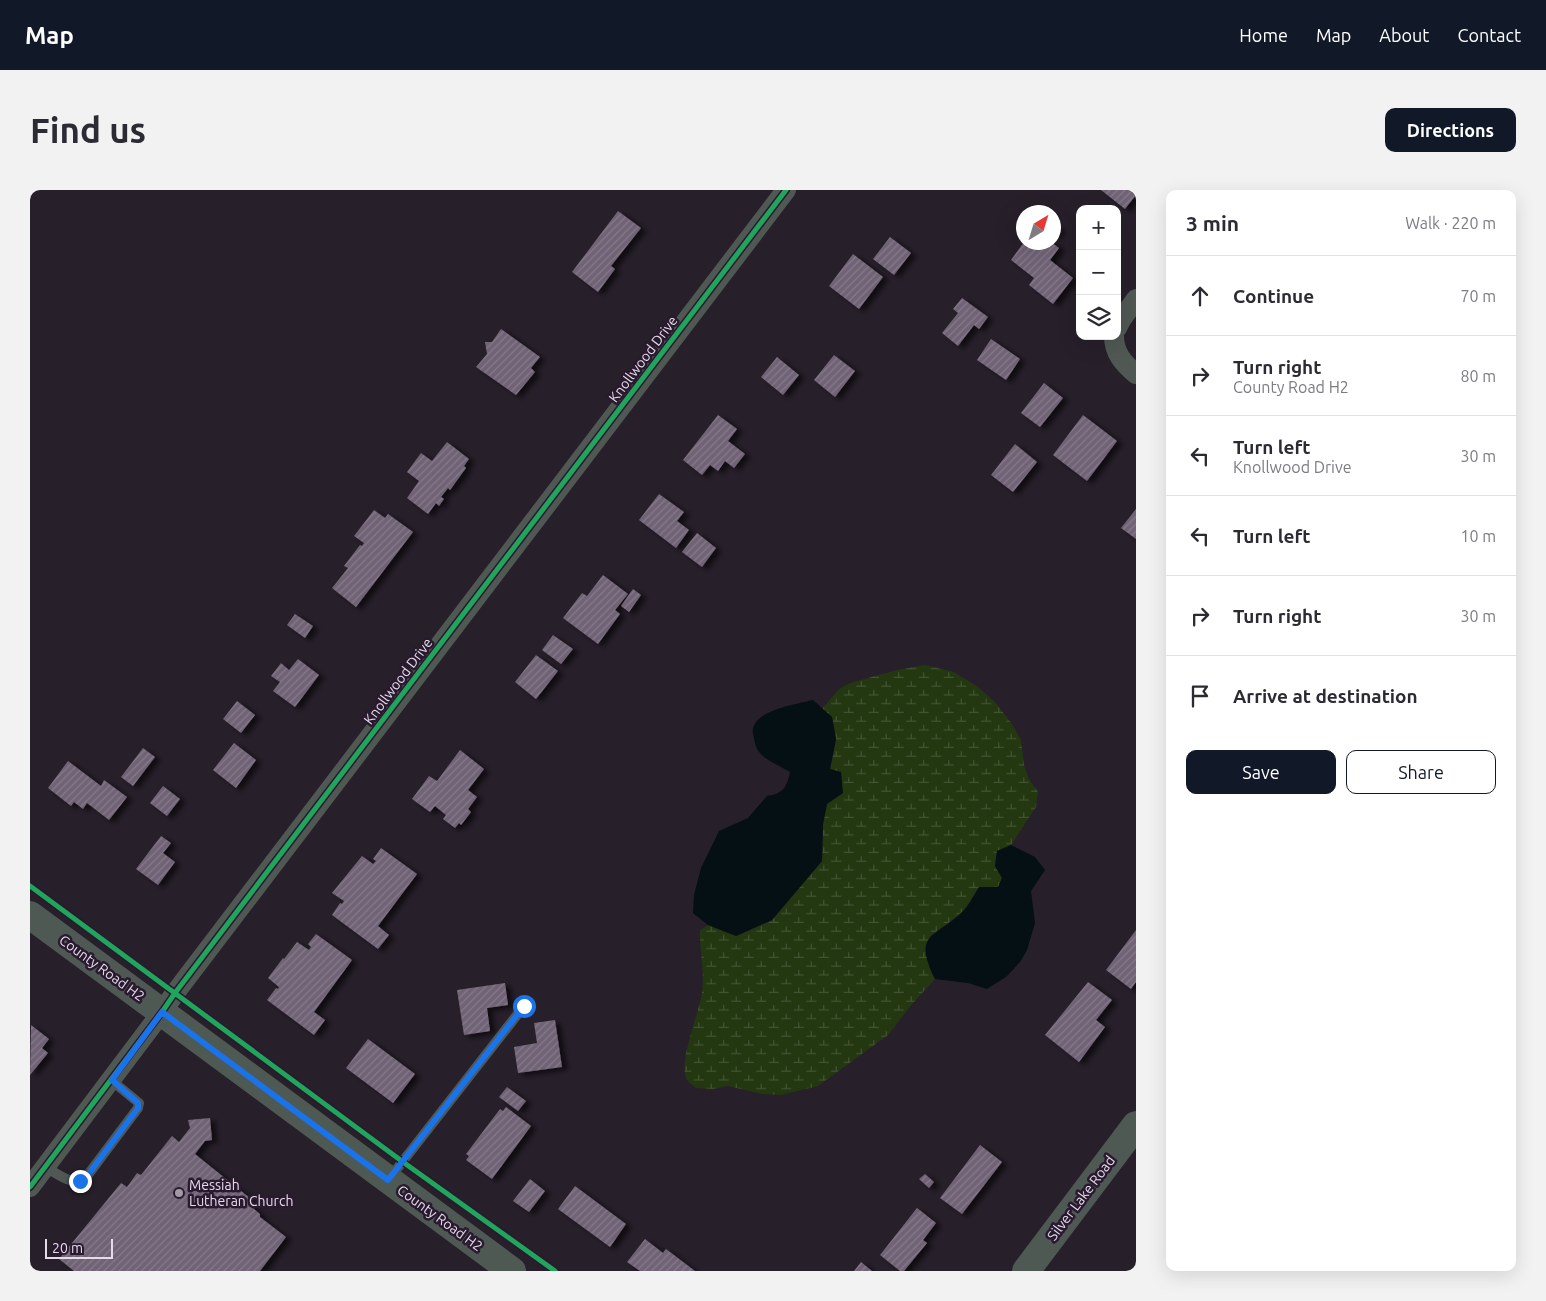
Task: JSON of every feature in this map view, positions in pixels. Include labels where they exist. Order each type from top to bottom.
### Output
[{"type":"street","name":"Knollwood Drive","points":[[30,1187],[112,1080],[181,985],[786,190]]},
{"type":"street","points":[[1121,319],[1136,299]]},
{"type":"street","points":[[1116,340],[1120,359],[1136,374]]},
{"type":"street","name":"County Road H2","points":[[30,914],[512,1271]]},
{"type":"street","name":"Silver Lake Road","points":[[1026,1271],[1136,1125]]},
{"type":"lane","points":[[388,1180],[524,1006]]},
{"type":"lane","points":[[45,1167],[74,1182],[80,1181],[87,1176],[138,1108],[138,1103],[133,1097],[112,1080]]},
{"type":"green space","points":[[925,665],[954,672],[978,687],[995,702],[1012,724],[1021,740],[1024,765],[1029,779],[1038,792],[1036,807],[1011,845],[997,851],[995,866],[1002,878],[998,888],[979,887],[963,912],[930,936],[929,967],[935,979],[888,1035],[818,1086],[781,1095],[762,1094],[728,1086],[713,1089],[696,1088],[687,1080],[685,1062],[702,992],[703,976],[700,930],[708,925],[737,936],[772,920],[822,861],[823,824],[836,739],[832,717],[822,709],[839,689],[850,683],[897,670]]},
{"type":"shaded area","points":[[813,700],[832,717],[836,739],[830,769],[841,772],[843,793],[827,804],[823,824],[822,861],[772,920],[736,936],[708,925],[693,913],[694,895],[701,868],[719,831],[748,818],[767,796],[777,794],[786,786],[789,777],[790,772],[763,756],[757,748],[753,729],[756,721],[773,711]]},
{"type":"shaded area","points":[[1011,845],[1035,857],[1045,870],[1031,891],[1035,923],[1027,950],[1020,962],[1006,977],[987,989],[968,983],[935,979],[928,964],[926,944],[930,938],[965,910],[979,887],[998,887],[1002,878],[995,866],[997,851]]},
{"type":"building","points":[[1101,190],[1136,190],[1136,195],[1125,209]]},
{"type":"building","points":[[618,211],[641,228],[611,266],[615,269],[598,292],[572,272]]},
{"type":"building","points":[[890,237],[911,253],[894,275],[873,259]]},
{"type":"building","points":[[1018,250],[1058,250],[1050,260],[1073,278],[1053,304],[1029,285],[1034,278],[1011,260]]},
{"type":"building","points":[[853,254],[883,277],[859,309],[829,286]]},
{"type":"building","points":[[962,298],[988,317],[979,329],[974,325],[958,346],[942,333],[958,313],[953,309]]},
{"type":"building","points":[[501,329],[540,357],[531,368],[535,372],[516,395],[476,367],[487,354],[485,342],[492,342]]},
{"type":"building","points":[[991,339],[1020,359],[1006,380],[977,360]]},
{"type":"building","points":[[834,355],[855,371],[835,397],[814,380]]},
{"type":"building","points":[[777,357],[799,375],[783,395],[761,377]]},
{"type":"building","points":[[1044,383],[1063,398],[1040,427],[1021,413]]},
{"type":"building","points":[[718,415],[737,429],[728,441],[745,454],[734,468],[725,461],[718,471],[710,465],[702,475],[683,460]]},
{"type":"building","points":[[1083,415],[1117,441],[1087,481],[1053,455]]},
{"type":"building","points":[[447,442],[469,459],[464,466],[466,468],[450,490],[448,488],[441,497],[444,499],[439,506],[436,503],[428,514],[407,498],[419,481],[407,472],[421,453],[432,461]]},
{"type":"building","points":[[1015,444],[1037,462],[1013,492],[991,475]]},
{"type":"building","points":[[659,494],[684,512],[677,521],[689,530],[676,548],[639,520]]},
{"type":"building","points":[[1136,509],[1136,539],[1121,528]]},
{"type":"building","points":[[374,510],[385,518],[388,514],[413,532],[356,607],[332,588],[348,568],[344,566],[360,545],[362,546],[364,543],[354,536]]},
{"type":"building","points":[[697,533],[716,548],[702,567],[682,552]]},
{"type":"building","points":[[603,575],[628,594],[615,610],[620,614],[598,644],[563,618],[582,593],[587,596]]},
{"type":"building","points":[[633,589],[641,595],[629,612],[621,606]]},
{"type":"building","points":[[295,614],[313,626],[305,638],[287,625]]},
{"type":"building","points":[[553,635],[573,649],[561,664],[542,650]]},
{"type":"building","points":[[536,655],[558,671],[536,699],[515,682]]},
{"type":"building","points":[[298,659],[319,675],[295,707],[273,691],[280,682],[271,676],[281,663],[289,670]]},
{"type":"building","points":[[237,701],[255,715],[241,733],[223,719]]},
{"type":"building","points":[[234,743],[256,760],[236,788],[213,770]]},
{"type":"building","points":[[143,748],[155,757],[133,786],[121,777]]},
{"type":"building","points":[[460,750],[484,769],[468,790],[477,797],[468,809],[471,812],[461,825],[459,823],[455,828],[443,819],[446,815],[435,806],[430,812],[412,799],[429,776],[437,781]]},
{"type":"building","points":[[68,761],[101,786],[104,780],[127,797],[109,820],[87,803],[83,809],[74,802],[71,806],[48,788]]},
{"type":"building","points":[[163,786],[180,799],[167,816],[150,803]]},
{"type":"building","points":[[161,836],[171,843],[163,853],[175,862],[158,885],[136,869]]},
{"type":"building","points":[[381,848],[417,874],[378,926],[389,935],[378,949],[332,915],[340,903],[342,904],[344,901],[332,893],[362,856],[373,864],[376,861],[373,859]]},
{"type":"building","points":[[1136,930],[1136,982],[1131,989],[1106,970]]},
{"type":"building","points":[[316,934],[352,960],[314,1012],[325,1020],[314,1035],[267,1000],[276,988],[278,989],[279,987],[268,978],[297,942],[309,950],[311,947],[308,944]]},
{"type":"building","points":[[1088,982],[1112,1000],[1096,1020],[1105,1027],[1079,1062],[1045,1035]]},
{"type":"building","points":[[505,983],[508,1005],[487,1008],[490,1031],[464,1035],[457,990]]},
{"type":"building","points":[[555,1020],[562,1067],[518,1073],[514,1047],[537,1043],[534,1023]]},
{"type":"building","points":[[31,1025],[49,1039],[42,1048],[48,1053],[30,1075]]},
{"type":"building","points":[[368,1039],[415,1074],[393,1103],[346,1068]]},
{"type":"building","points":[[507,1087],[526,1101],[518,1111],[499,1097]]},
{"type":"building","points":[[506,1107],[531,1126],[492,1179],[466,1160],[469,1156],[466,1154],[500,1109],[503,1111]]},
{"type":"building","name":"Messiah Lutheran Church","points":[[210,1118],[212,1140],[205,1141],[195,1154],[251,1199],[254,1209],[260,1214],[260,1217],[286,1237],[260,1271],[74,1271],[59,1259],[121,1183],[127,1187],[137,1173],[141,1175],[172,1136],[179,1142],[190,1128],[188,1120]]},
{"type":"building","points":[[980,1145],[1002,1162],[962,1214],[940,1198]]},
{"type":"building","points":[[925,1174],[934,1182],[929,1188],[919,1179]]},
{"type":"building","points":[[530,1179],[545,1191],[529,1212],[513,1201]]},
{"type":"building","points":[[575,1186],[626,1224],[610,1247],[558,1209]]},
{"type":"building","points":[[917,1208],[936,1223],[923,1240],[927,1243],[904,1271],[900,1271],[880,1255]]},
{"type":"building","points":[[645,1239],[663,1253],[666,1249],[695,1271],[640,1271],[627,1262]]},
{"type":"building","points":[[861,1262],[872,1271],[854,1271]]},
{"type":"cycle path","points":[[30,1187],[175,993],[786,190]]},
{"type":"cycle path","points":[[30,886],[403,1162],[555,1271]]},
{"type":"place","name":"Messiah Lutheran Church","points":[[179,1193]]},
{"type":"route","points":[[80,1181],[87,1176],[138,1108],[138,1103],[133,1097],[112,1080],[162,1012],[388,1180],[524,1006]]}]
